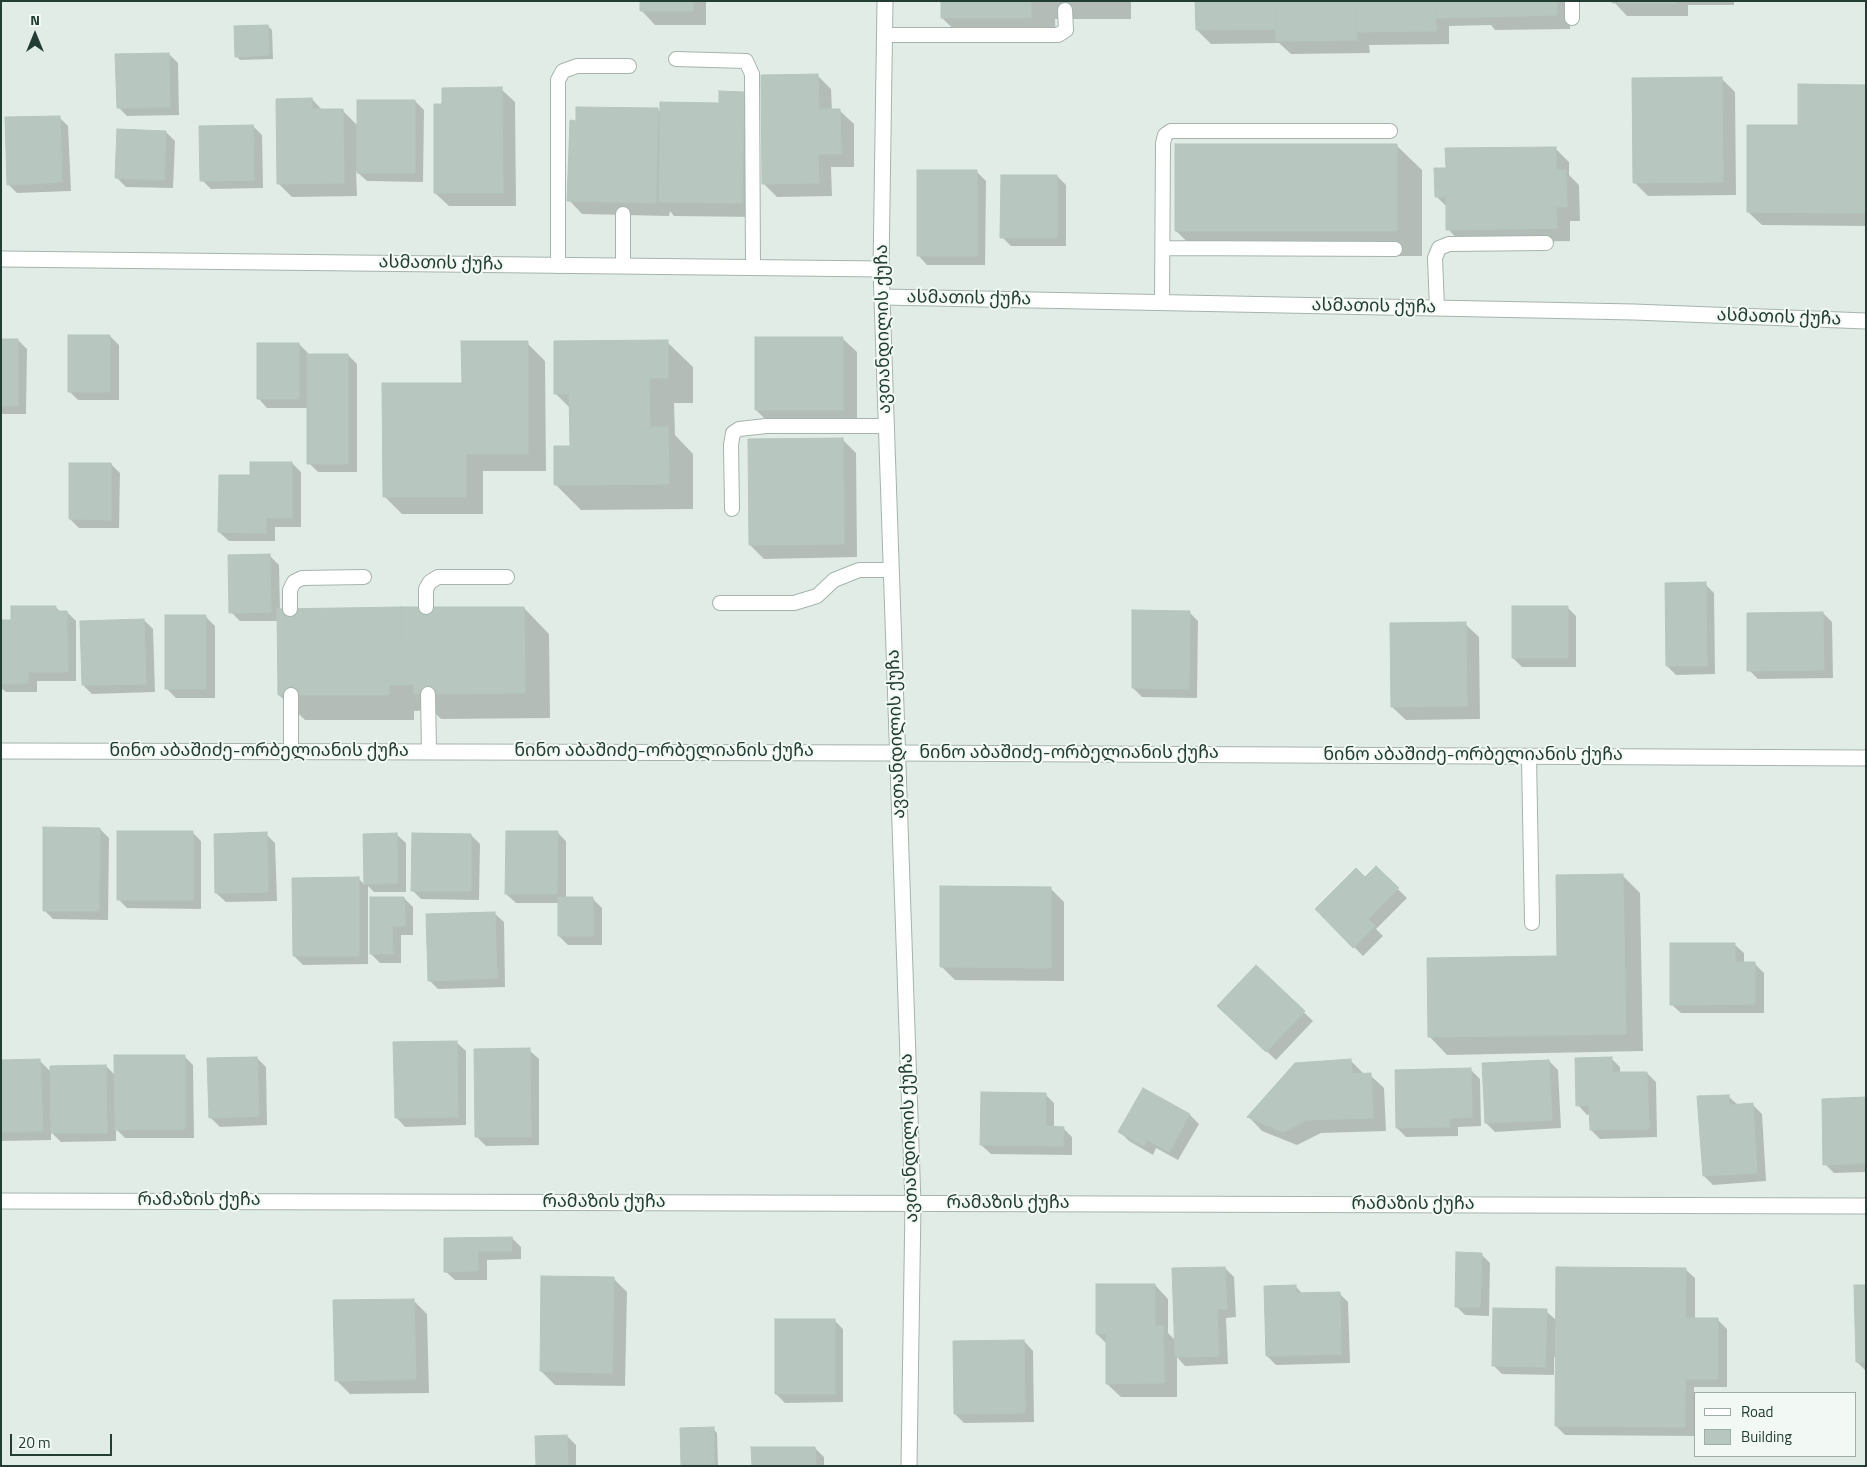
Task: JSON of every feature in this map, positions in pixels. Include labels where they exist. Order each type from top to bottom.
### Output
[{"type":"street","name":"ავთანდილის ქუჩა","points":[[885,1],[881,269],[913,1204],[909,1466]]},
{"type":"street","name":"ასმათის ქუჩა","points":[[1,260],[881,269]]},
{"type":"street","name":"ასმათის ქუჩა","points":[[882,297],[1634,312],[1866,321]]},
{"type":"street","name":"ნინო აბაშიძე-ორბელიანის ქუჩა","points":[[1,751],[1866,758]]},
{"type":"street","name":"რამაზის ქუჩა","points":[[1,1201],[1866,1206]]},
{"type":"lane","points":[[1572,1],[1572,18]]},
{"type":"lane","points":[[885,35],[1058,35],[1066,30],[1065,10]]},
{"type":"lane","points":[[676,59],[746,61],[752,74],[753,268]]},
{"type":"lane","points":[[558,266],[558,80],[563,71],[577,66],[629,66]]},
{"type":"lane","points":[[1162,303],[1163,143],[1165,135],[1171,131],[1390,131]]},
{"type":"lane","points":[[623,214],[623,266]]},
{"type":"lane","points":[[1436,308],[1435,258],[1439,248],[1449,244],[1546,243]]},
{"type":"lane","points":[[1163,248],[1395,248]]},
{"type":"lane","points":[[732,510],[731,445],[733,433],[739,429],[766,426],[886,426]]},
{"type":"lane","points":[[720,603],[794,604],[817,596],[834,580],[859,570],[891,570]]},
{"type":"lane","points":[[290,609],[290,590],[294,582],[302,578],[364,577]]},
{"type":"lane","points":[[426,608],[426,589],[430,582],[438,577],[507,577]]},
{"type":"lane","points":[[428,694],[429,752]]},
{"type":"lane","points":[[291,695],[291,752]]},
{"type":"lane","points":[[1529,756],[1532,923]]},
{"type":"building","points":[[640,1],[693,1],[693,11],[640,11]]},
{"type":"building","points":[[941,1],[1031,1],[1031,18],[941,18]]},
{"type":"building","points":[[1195,1],[1275,1],[1276,29],[1196,30]]},
{"type":"building","points":[[1275,1],[1356,1],[1357,40],[1276,41]]},
{"type":"building","points":[[1356,1],[1436,1],[1436,31],[1356,32]]},
{"type":"building","points":[[1436,1],[1480,1],[1480,17],[1436,18]]},
{"type":"building","points":[[1480,1],[1557,1],[1557,15],[1480,17]]},
{"type":"building","points":[[1612,1],[1675,1],[1675,3],[1612,3]]},
{"type":"building","points":[[268,25],[269,55],[235,57],[234,26]]},
{"type":"building","points":[[169,53],[170,107],[117,108],[115,54]]},
{"type":"building","points":[[818,74],[819,109],[840,109],[841,154],[818,154],[819,183],[762,184],[761,75]]},
{"type":"building","points":[[1722,77],[1723,182],[1633,183],[1632,78]]},
{"type":"building","points":[[1798,84],[1866,85],[1866,213],[1747,212],[1747,125],[1798,125]]},
{"type":"building","points":[[502,87],[503,193],[434,193],[434,104],[442,104],[442,88]]},
{"type":"building","points":[[719,91],[744,92],[742,203],[659,202],[660,102],[719,103]]},
{"type":"building","points":[[312,98],[312,109],[343,109],[344,183],[277,184],[276,99]]},
{"type":"building","points":[[357,100],[415,100],[415,173],[357,173]]},
{"type":"building","points":[[576,107],[658,108],[656,203],[567,201],[570,120],[576,121]]},
{"type":"building","points":[[60,116],[62,182],[7,185],[5,117]]},
{"type":"building","points":[[253,125],[254,180],[200,181],[199,126]]},
{"type":"building","points":[[117,129],[166,131],[164,180],[115,178]]},
{"type":"building","points":[[1175,144],[1397,144],[1397,231],[1175,231]]},
{"type":"building","points":[[1556,147],[1556,170],[1566,170],[1567,207],[1556,207],[1557,228],[1446,230],[1446,197],[1435,197],[1434,168],[1446,168],[1445,148]]},
{"type":"building","points":[[917,170],[977,170],[977,256],[917,256]]},
{"type":"building","points":[[1001,175],[1057,175],[1057,238],[1000,238]]},
{"type":"building","points":[[68,335],[110,335],[110,392],[68,392]]},
{"type":"building","points":[[755,337],[843,337],[843,410],[755,410]]},
{"type":"building","points":[[1,339],[18,339],[18,406],[1,406]]},
{"type":"building","points":[[668,340],[668,378],[649,378],[650,427],[668,427],[669,484],[554,485],[554,446],[570,446],[569,394],[554,394],[554,341]]},
{"type":"building","points":[[461,341],[528,341],[528,454],[466,454],[466,497],[383,497],[382,383],[462,383]]},
{"type":"building","points":[[257,343],[299,343],[299,399],[257,399]]},
{"type":"building","points":[[307,354],[348,354],[348,464],[307,464]]},
{"type":"building","points":[[843,438],[844,544],[749,545],[748,439]]},
{"type":"building","points":[[250,462],[292,462],[292,518],[266,518],[266,533],[218,532],[219,475],[250,475]]},
{"type":"building","points":[[69,463],[111,463],[111,520],[69,519]]},
{"type":"building","points":[[270,554],[271,612],[229,613],[228,555]]},
{"type":"building","points":[[1706,582],[1707,666],[1666,666],[1665,583]]},
{"type":"building","points":[[11,606],[56,606],[56,611],[67,611],[68,672],[28,672],[28,683],[1,684],[1,620],[11,620]]},
{"type":"building","points":[[1512,606],[1568,606],[1568,658],[1512,658]]},
{"type":"building","points":[[401,607],[402,685],[389,685],[389,695],[278,695],[277,609]]},
{"type":"building","points":[[401,607],[524,607],[525,693],[414,694],[414,684],[402,685]]},
{"type":"building","points":[[1132,610],[1190,611],[1189,689],[1132,688]]},
{"type":"building","points":[[1823,612],[1824,670],[1747,671],[1747,613]]},
{"type":"building","points":[[165,615],[206,615],[206,689],[165,689]]},
{"type":"building","points":[[144,619],[146,684],[82,685],[80,621]]},
{"type":"building","points":[[1466,622],[1467,706],[1391,707],[1390,623]]},
{"type":"building","points":[[43,827],[100,828],[99,911],[43,911]]},
{"type":"building","points":[[117,831],[193,831],[193,900],[117,900]]},
{"type":"building","points":[[506,831],[558,831],[557,894],[505,894]]},
{"type":"building","points":[[267,832],[268,892],[215,893],[214,834]]},
{"type":"building","points":[[397,833],[398,883],[364,884],[363,834]]},
{"type":"building","points":[[412,833],[471,834],[471,891],[411,891]]},
{"type":"building","points":[[1376,866],[1399,888],[1368,919],[1375,926],[1353,948],[1315,909],[1356,868],[1365,877]]},
{"type":"building","points":[[1623,874],[1626,1034],[1428,1037],[1427,958],[1557,956],[1556,875]]},
{"type":"building","points":[[359,877],[359,956],[293,956],[292,878]]},
{"type":"building","points":[[940,886],[1051,887],[1051,968],[940,967]]},
{"type":"building","points":[[370,897],[404,897],[405,926],[392,926],[393,954],[370,954]]},
{"type":"building","points":[[558,897],[593,897],[593,936],[558,936]]},
{"type":"building","points":[[495,912],[497,978],[428,981],[426,914]]},
{"type":"building","points":[[1670,943],[1735,943],[1735,962],[1755,962],[1755,1004],[1670,1005]]},
{"type":"building","points":[[1256,965],[1305,1011],[1266,1052],[1217,1006]]},
{"type":"building","points":[[457,1041],[458,1117],[395,1118],[393,1042]]},
{"type":"building","points":[[530,1048],[531,1137],[475,1137],[474,1049]]},
{"type":"building","points":[[114,1055],[185,1055],[185,1129],[115,1130]]},
{"type":"building","points":[[257,1057],[259,1116],[209,1118],[207,1058]]},
{"type":"building","points":[[1612,1057],[1612,1072],[1647,1072],[1649,1129],[1590,1130],[1589,1105],[1576,1106],[1575,1058]]},
{"type":"building","points":[[40,1059],[43,1131],[1,1132],[1,1060]]},
{"type":"building","points":[[1351,1059],[1352,1074],[1371,1073],[1373,1118],[1306,1120],[1283,1132],[1247,1117],[1295,1063]]},
{"type":"building","points":[[1549,1060],[1552,1120],[1485,1123],[1482,1063]]},
{"type":"building","points":[[106,1065],[107,1133],[51,1133],[50,1066]]},
{"type":"building","points":[[1471,1068],[1472,1117],[1449,1118],[1450,1127],[1396,1128],[1395,1070]]},
{"type":"building","points":[[1143,1088],[1190,1114],[1169,1152],[1147,1140],[1144,1146],[1118,1132]]},
{"type":"building","points":[[981,1092],[1046,1093],[1046,1126],[1064,1127],[1063,1146],[980,1145]]},
{"type":"building","points":[[1729,1095],[1729,1105],[1753,1103],[1757,1173],[1703,1176],[1697,1096]]},
{"type":"building","points":[[1866,1097],[1866,1163],[1823,1165],[1822,1099]]},
{"type":"building","points":[[512,1237],[512,1251],[478,1251],[478,1271],[444,1272],[444,1238]]},
{"type":"building","points":[[1456,1252],[1482,1253],[1480,1307],[1455,1307]]},
{"type":"building","points":[[1225,1267],[1227,1309],[1217,1309],[1219,1356],[1175,1357],[1172,1268]]},
{"type":"building","points":[[1556,1267],[1686,1268],[1685,1427],[1555,1426]]},
{"type":"building","points":[[541,1276],[614,1277],[612,1373],[540,1371]]},
{"type":"building","points":[[1096,1284],[1155,1284],[1155,1326],[1163,1326],[1164,1383],[1106,1384],[1106,1334],[1096,1334]]},
{"type":"building","points":[[1296,1285],[1296,1293],[1340,1292],[1341,1354],[1266,1356],[1264,1286]]},
{"type":"building","points":[[1854,1285],[1866,1285],[1866,1362],[1856,1362]]},
{"type":"building","points":[[414,1299],[416,1379],[335,1381],[333,1300]]},
{"type":"building","points":[[1493,1308],[1547,1309],[1545,1367],[1492,1366]]},
{"type":"building","points":[[1686,1318],[1718,1318],[1718,1379],[1685,1379]]},
{"type":"building","points":[[775,1319],[835,1319],[835,1394],[775,1394]]},
{"type":"building","points":[[1024,1340],[1025,1413],[954,1414],[953,1341]]},
{"type":"building","points":[[714,1427],[714,1464],[681,1465],[680,1428]]},
{"type":"building","points":[[567,1435],[568,1466],[536,1466],[535,1436]]},
{"type":"building","points":[[751,1447],[815,1447],[816,1466],[752,1466]]}]
